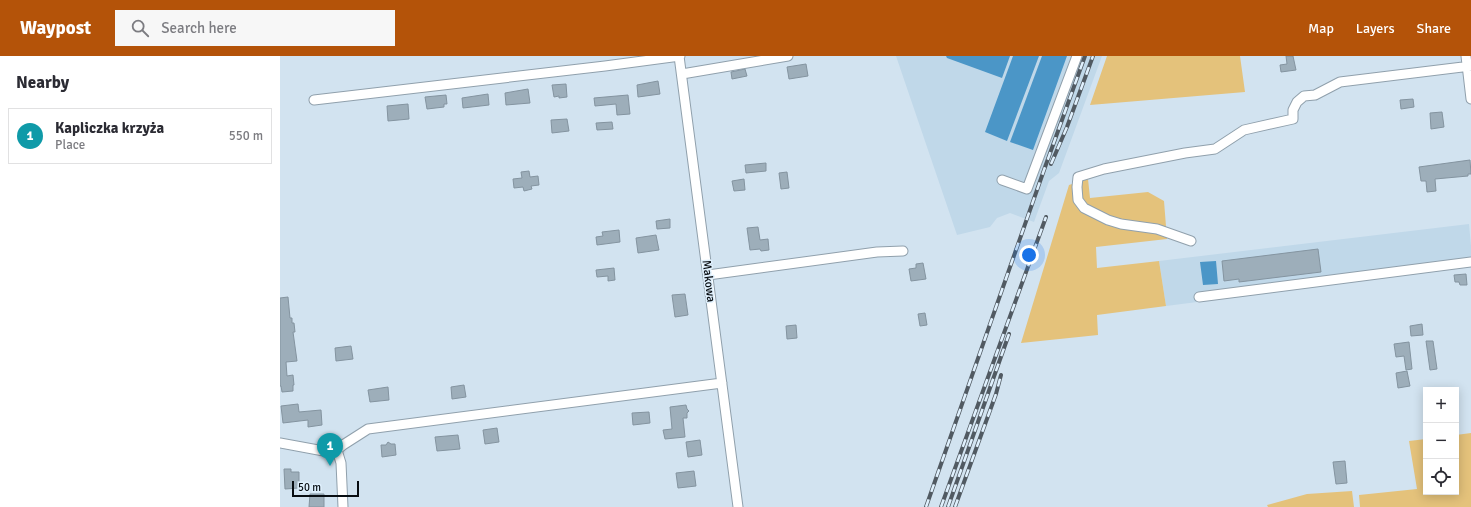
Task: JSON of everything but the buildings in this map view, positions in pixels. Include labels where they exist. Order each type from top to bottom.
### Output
[{"type":"street","points":[[314,100],[680,56]]},
{"type":"street","name":"Makowa","points":[[680,56],[738,507]]},
{"type":"street","points":[[682,74],[788,56]]},
{"type":"street","points":[[1002,180],[1027,189],[1076,56]]},
{"type":"street","points":[[1466,56],[1469,66],[1471,99]]},
{"type":"street","points":[[1191,241],[1157,229],[1121,224],[1108,220],[1084,208],[1078,200],[1078,177],[1104,170],[1215,148],[1244,130],[1293,120],[1293,110],[1296,102],[1304,96],[1315,95],[1340,82],[1469,66]]},
{"type":"street","points":[[708,275],[870,253],[903,251]]},
{"type":"street","points":[[1199,297],[1471,262]]},
{"type":"street","points":[[280,443],[329,452],[337,450],[368,429],[722,383]]},
{"type":"street","points":[[337,450],[341,463],[342,507]]},
{"type":"shaded area","points":[[896,56],[1102,56],[1059,173],[1049,181],[1034,222],[1010,213],[997,218],[990,227],[957,235]]},
{"type":"shaded area","points":[[1107,56],[1240,56],[1245,92],[1090,105]]},
{"type":"shaded area","points":[[1088,179],[1090,198],[1148,192],[1164,201],[1167,239],[1096,247],[1097,268],[1159,261],[1166,306],[1097,315],[1098,335],[1021,343],[1069,185]]},
{"type":"shaded area","points":[[1469,224],[1471,267],[1166,306],[1159,261]]},
{"type":"shaded area","points":[[1471,433],[1471,507],[1360,507],[1359,495],[1417,489],[1409,441],[1423,439],[1423,495],[1459,495],[1459,435]]},
{"type":"shaded area","points":[[1352,491],[1354,507],[1268,507],[1267,505],[1307,494]]},
{"type":"water","points":[[946,56],[1010,56],[1002,78],[947,58]]},
{"type":"water","points":[[1013,56],[1039,56],[1007,141],[985,132]]},
{"type":"water","points":[[1042,56],[1067,56],[1033,150],[1010,142]]},
{"type":"water","points":[[1216,261],[1218,284],[1203,285],[1200,262]]},
{"type":"railway","points":[[926,507],[1085,56]]},
{"type":"railway","points":[[1051,164],[1067,127],[1093,56]]},
{"type":"railway","points":[[941,507],[1046,217]]},
{"type":"railway","points":[[948,507],[1009,334]]},
{"type":"railway","points":[[955,507],[996,394],[1001,375]]},
{"type":"place","name":"Kapliczka krzyża","points":[[330,466]]}]
